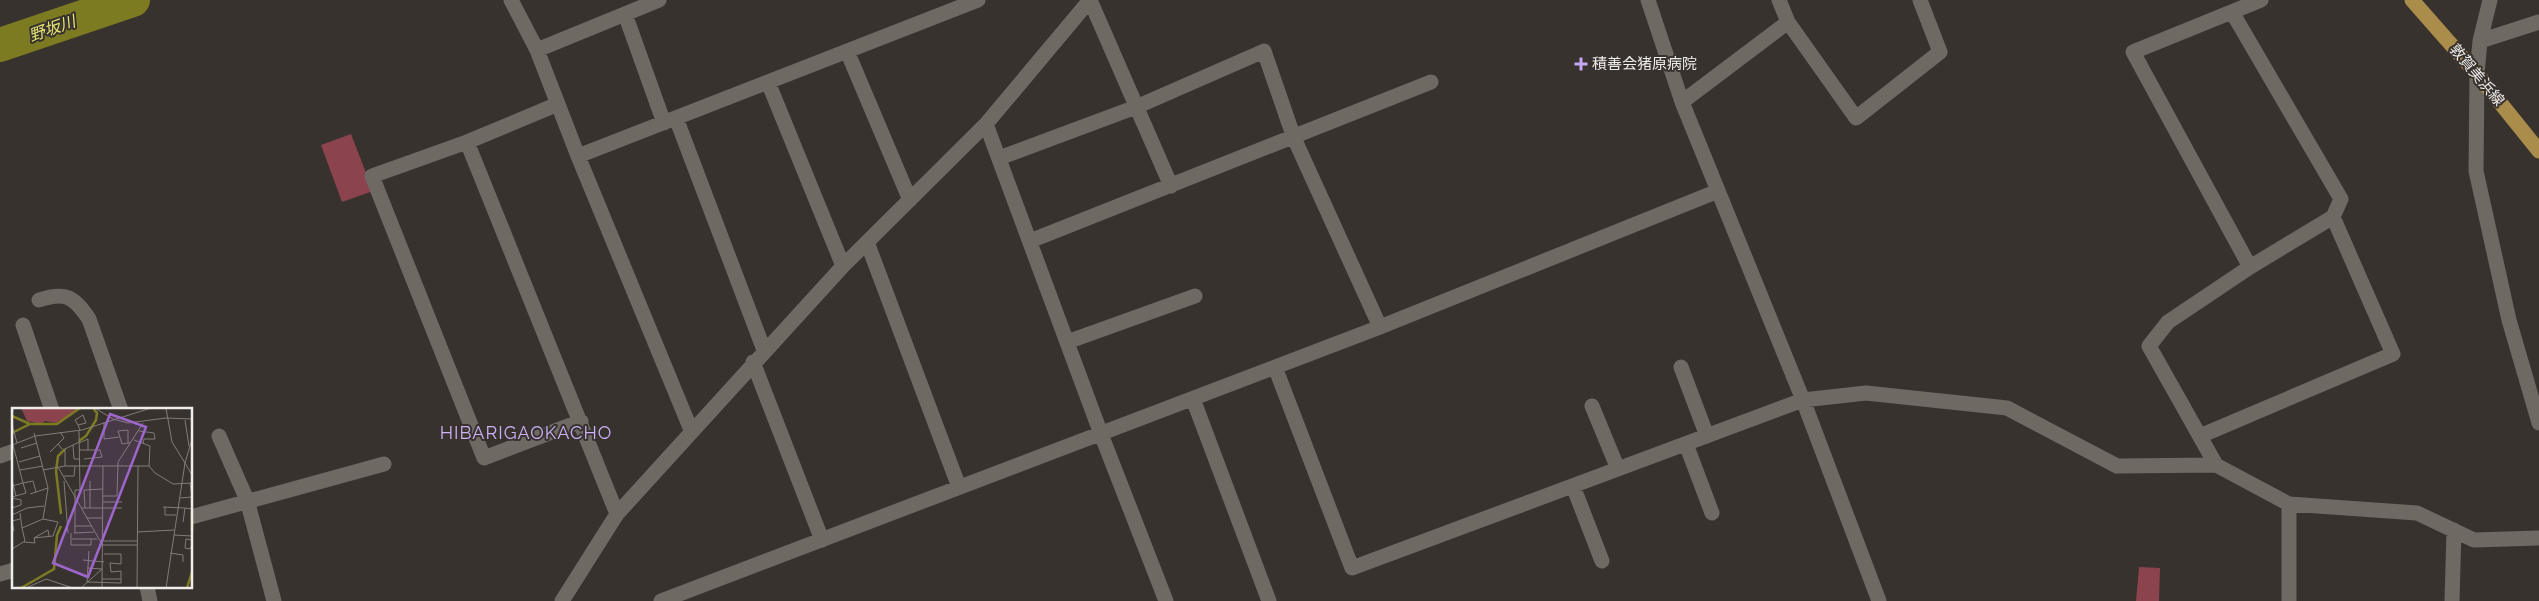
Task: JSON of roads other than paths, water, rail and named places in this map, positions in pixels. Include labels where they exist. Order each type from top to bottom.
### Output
[{"type":"main road","name":"敦賀美浜線","points":[[2412,0],[2477,74],[2539,151]]},
{"type":"street","points":[[512,0],[537,50],[578,156],[691,430]]},
{"type":"street","points":[[537,50],[632,8],[659,0]]},
{"type":"street","points":[[578,156],[978,0]]},
{"type":"street","points":[[562,601],[617,514],[691,430],[843,266],[986,124],[1090,0],[1171,186]]},
{"type":"street","points":[[1648,0],[1682,102],[1803,400],[1879,601]]},
{"type":"street","points":[[1779,0],[1788,22],[1856,118],[1940,52],[1920,0]]},
{"type":"street","points":[[2250,267],[2133,52],[2261,0]]},
{"type":"street","points":[[2490,0],[2480,41],[2477,74],[2476,171],[2509,320],[2539,423]]},
{"type":"street","points":[[632,8],[670,120],[764,350]]},
{"type":"street","points":[[2216,464],[2149,346],[2168,322],[2250,267],[2334,217],[2341,199],[2232,12]]},
{"type":"street","points":[[1682,102],[1788,22]]},
{"type":"street","points":[[2480,41],[2539,22]]},
{"type":"street","points":[[847,51],[910,200]]},
{"type":"street","points":[[999,158],[1136,108],[1264,51],[1294,138],[1380,327]]},
{"type":"street","points":[[768,82],[843,266]]},
{"type":"street","points":[[1030,241],[1294,138],[1431,82]]},
{"type":"street","points":[[558,104],[467,142],[372,176],[484,458],[581,421]]},
{"type":"street","points":[[986,124],[1101,434],[1166,601]]},
{"type":"street","points":[[467,142],[617,514]]},
{"type":"street","points":[[661,601],[1380,327],[1718,192]]},
{"type":"street","points":[[2200,436],[2393,354],[2334,217]]},
{"type":"street","points":[[867,242],[960,488]]},
{"type":"street","points":[[39,300],[54,295],[67,296],[80,306],[89,319],[120,408]]},
{"type":"street","points":[[1067,342],[1194,296]]},
{"type":"street","points":[[23,325],[51,408]]},
{"type":"street","points":[[753,362],[822,540]]},
{"type":"street","points":[[1275,367],[1352,568],[1803,400],[1866,393],[2007,408],[2118,466],[2216,464],[2289,504],[2418,513],[2474,540],[2539,538]]},
{"type":"street","points":[[1682,367],[1707,436]]},
{"type":"street","points":[[1193,398],[1269,601]]},
{"type":"street","points":[[1592,406],[1618,469]]},
{"type":"street","points":[[218,436],[248,500],[274,601]]},
{"type":"street","points":[[1686,444],[1712,513]]},
{"type":"street","points":[[0,456],[12,452]]},
{"type":"street","points":[[192,517],[384,464]]},
{"type":"street","points":[[1573,486],[1602,561]]},
{"type":"street","points":[[2289,504],[2289,601]]},
{"type":"street","points":[[2452,601],[2454,530]]},
{"type":"street","points":[[146,588],[150,601]]},
{"type":"waterway","name":"野坂川","points":[[0,45],[133,0]]},
{"type":"place","name":"積善会猪原病院","points":[[1581,64]]},
{"type":"district","name":"HIBARIGAOKACHO","points":[[526,433]]}]
